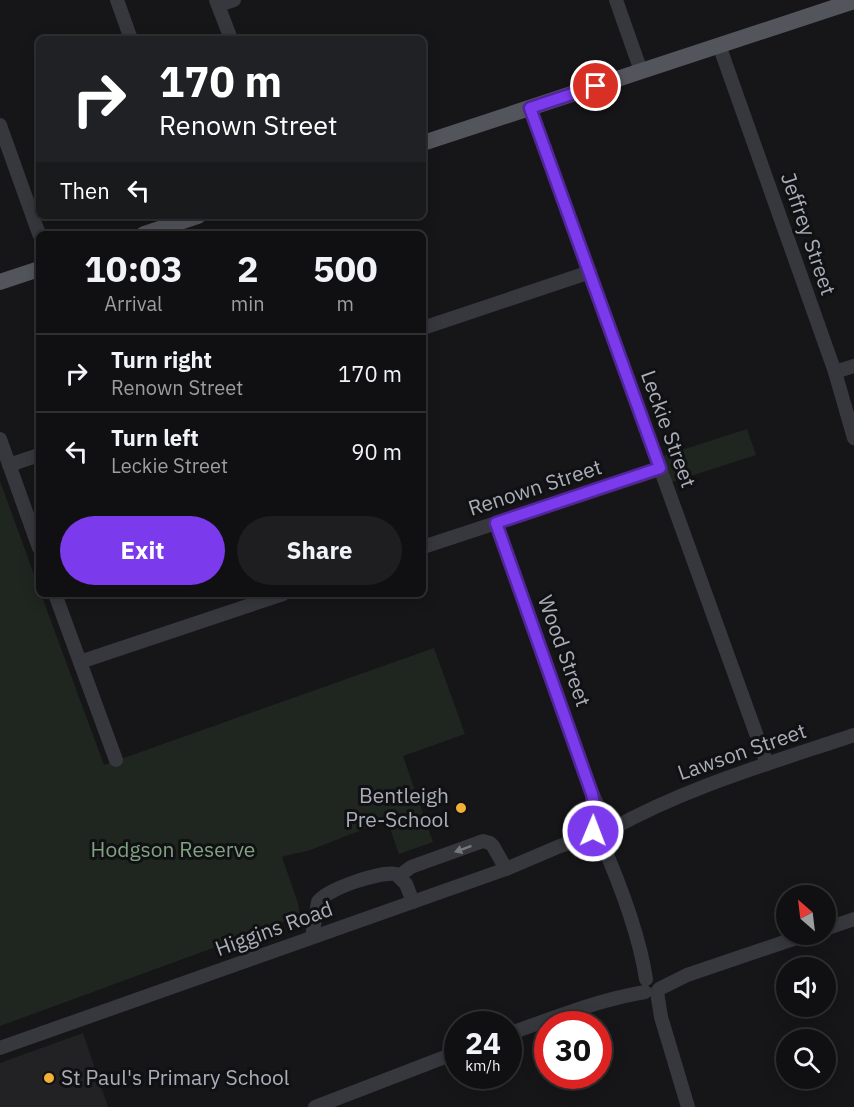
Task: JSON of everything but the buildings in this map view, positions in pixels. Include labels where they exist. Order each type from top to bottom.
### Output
[{"type":"main road","points":[[426,142],[854,1]]},
{"type":"main road","points":[[153,231],[187,219]]},
{"type":"main road","points":[[0,282],[36,270]]},
{"type":"street","points":[[117,0],[130,36]]},
{"type":"street","points":[[230,36],[217,3],[234,0]]},
{"type":"street","points":[[616,0],[640,71]]},
{"type":"street","name":"Jeffrey Street","points":[[719,45],[836,372],[854,438]]},
{"type":"street","name":"Leckie Street","points":[[530,108],[767,764]]},
{"type":"street","points":[[0,125],[38,231]]},
{"type":"street","points":[[426,327],[590,272]]},
{"type":"street","points":[[836,372],[854,366]]},
{"type":"street","points":[[0,440],[36,540]]},
{"type":"street","points":[[9,465],[36,456]]},
{"type":"street","name":"Renown Street","points":[[426,547],[660,468]]},
{"type":"street","name":"Wood Street","points":[[496,523],[592,794],[610,863],[642,956],[688,1107]]},
{"type":"street","points":[[56,597],[116,760]]},
{"type":"street","points":[[80,662],[274,597]]},
{"type":"street","name":"Lawson Street","points":[[602,828],[693,790],[854,735]]},
{"type":"street","name":"Higgins Road","points":[[0,1048],[506,869],[602,828]]},
{"type":"street","points":[[399,876],[411,867],[485,841],[493,846],[506,869]]},
{"type":"street","points":[[312,937],[318,902],[326,894],[390,873],[399,876],[406,884],[413,902]]},
{"type":"street","points":[[836,925],[854,919]]},
{"type":"street","points":[[522,1029],[776,945]]},
{"type":"street","points":[[315,1107],[444,1057]]},
{"type":"shaded area","name":"St Paul's Primary School","points":[[83,1033],[108,1107],[0,1107],[0,1063]]},
{"type":"green space","points":[[747,429],[756,455],[672,482],[663,456]]},
{"type":"green space","name":"Hodgson Reserve","points":[[0,481],[36,580],[36,597],[42,597],[104,765],[434,648],[465,734],[403,756],[433,842],[399,854],[387,820],[313,849],[282,857],[298,903],[300,916],[0,1026]]},
{"type":"place","name":"Bentleigh Pre-School","points":[[461,808]]},
{"type":"place","name":"St Paul's Primary School","points":[[49,1078]]},
{"type":"route","points":[[593,831],[593,824],[597,820],[592,794],[496,523],[660,468],[530,108],[596,86]]}]
